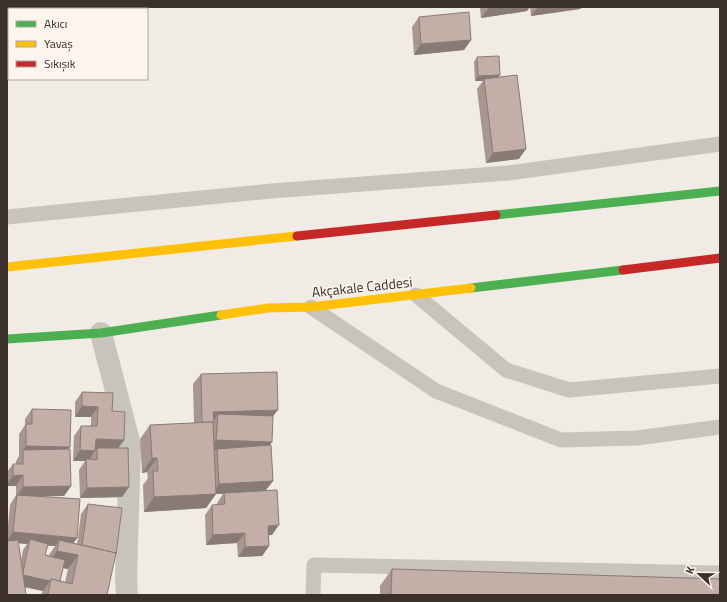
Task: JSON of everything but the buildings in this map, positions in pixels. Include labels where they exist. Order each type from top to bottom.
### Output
[{"type":"main road","points":[[7,267],[720,191]]},
{"type":"main road","name":"Akçakale Caddesi","points":[[7,339],[101,333],[268,308],[311,306],[416,296],[720,258]]},
{"type":"street","points":[[101,333],[130,445],[126,577],[127,595]]},
{"type":"lane","points":[[7,217],[271,191],[508,173],[720,144]]},
{"type":"lane","points":[[416,296],[506,370],[569,390],[720,376]]},
{"type":"lane","points":[[311,306],[436,391],[561,440],[637,438],[720,427]]},
{"type":"lane","points":[[313,595],[314,565],[720,573]]},
{"type":"traffic: fast","points":[[496,215],[720,191]]},
{"type":"traffic: fast","points":[[471,288],[623,270]]},
{"type":"traffic: fast","points":[[7,339],[101,333],[221,315]]},
{"type":"traffic: slow","points":[[7,267],[297,236]]},
{"type":"traffic: slow","points":[[221,315],[268,308],[311,307],[471,288]]},
{"type":"traffic: jam","points":[[297,236],[496,215]]},
{"type":"traffic: jam","points":[[623,270],[720,258]]}]
